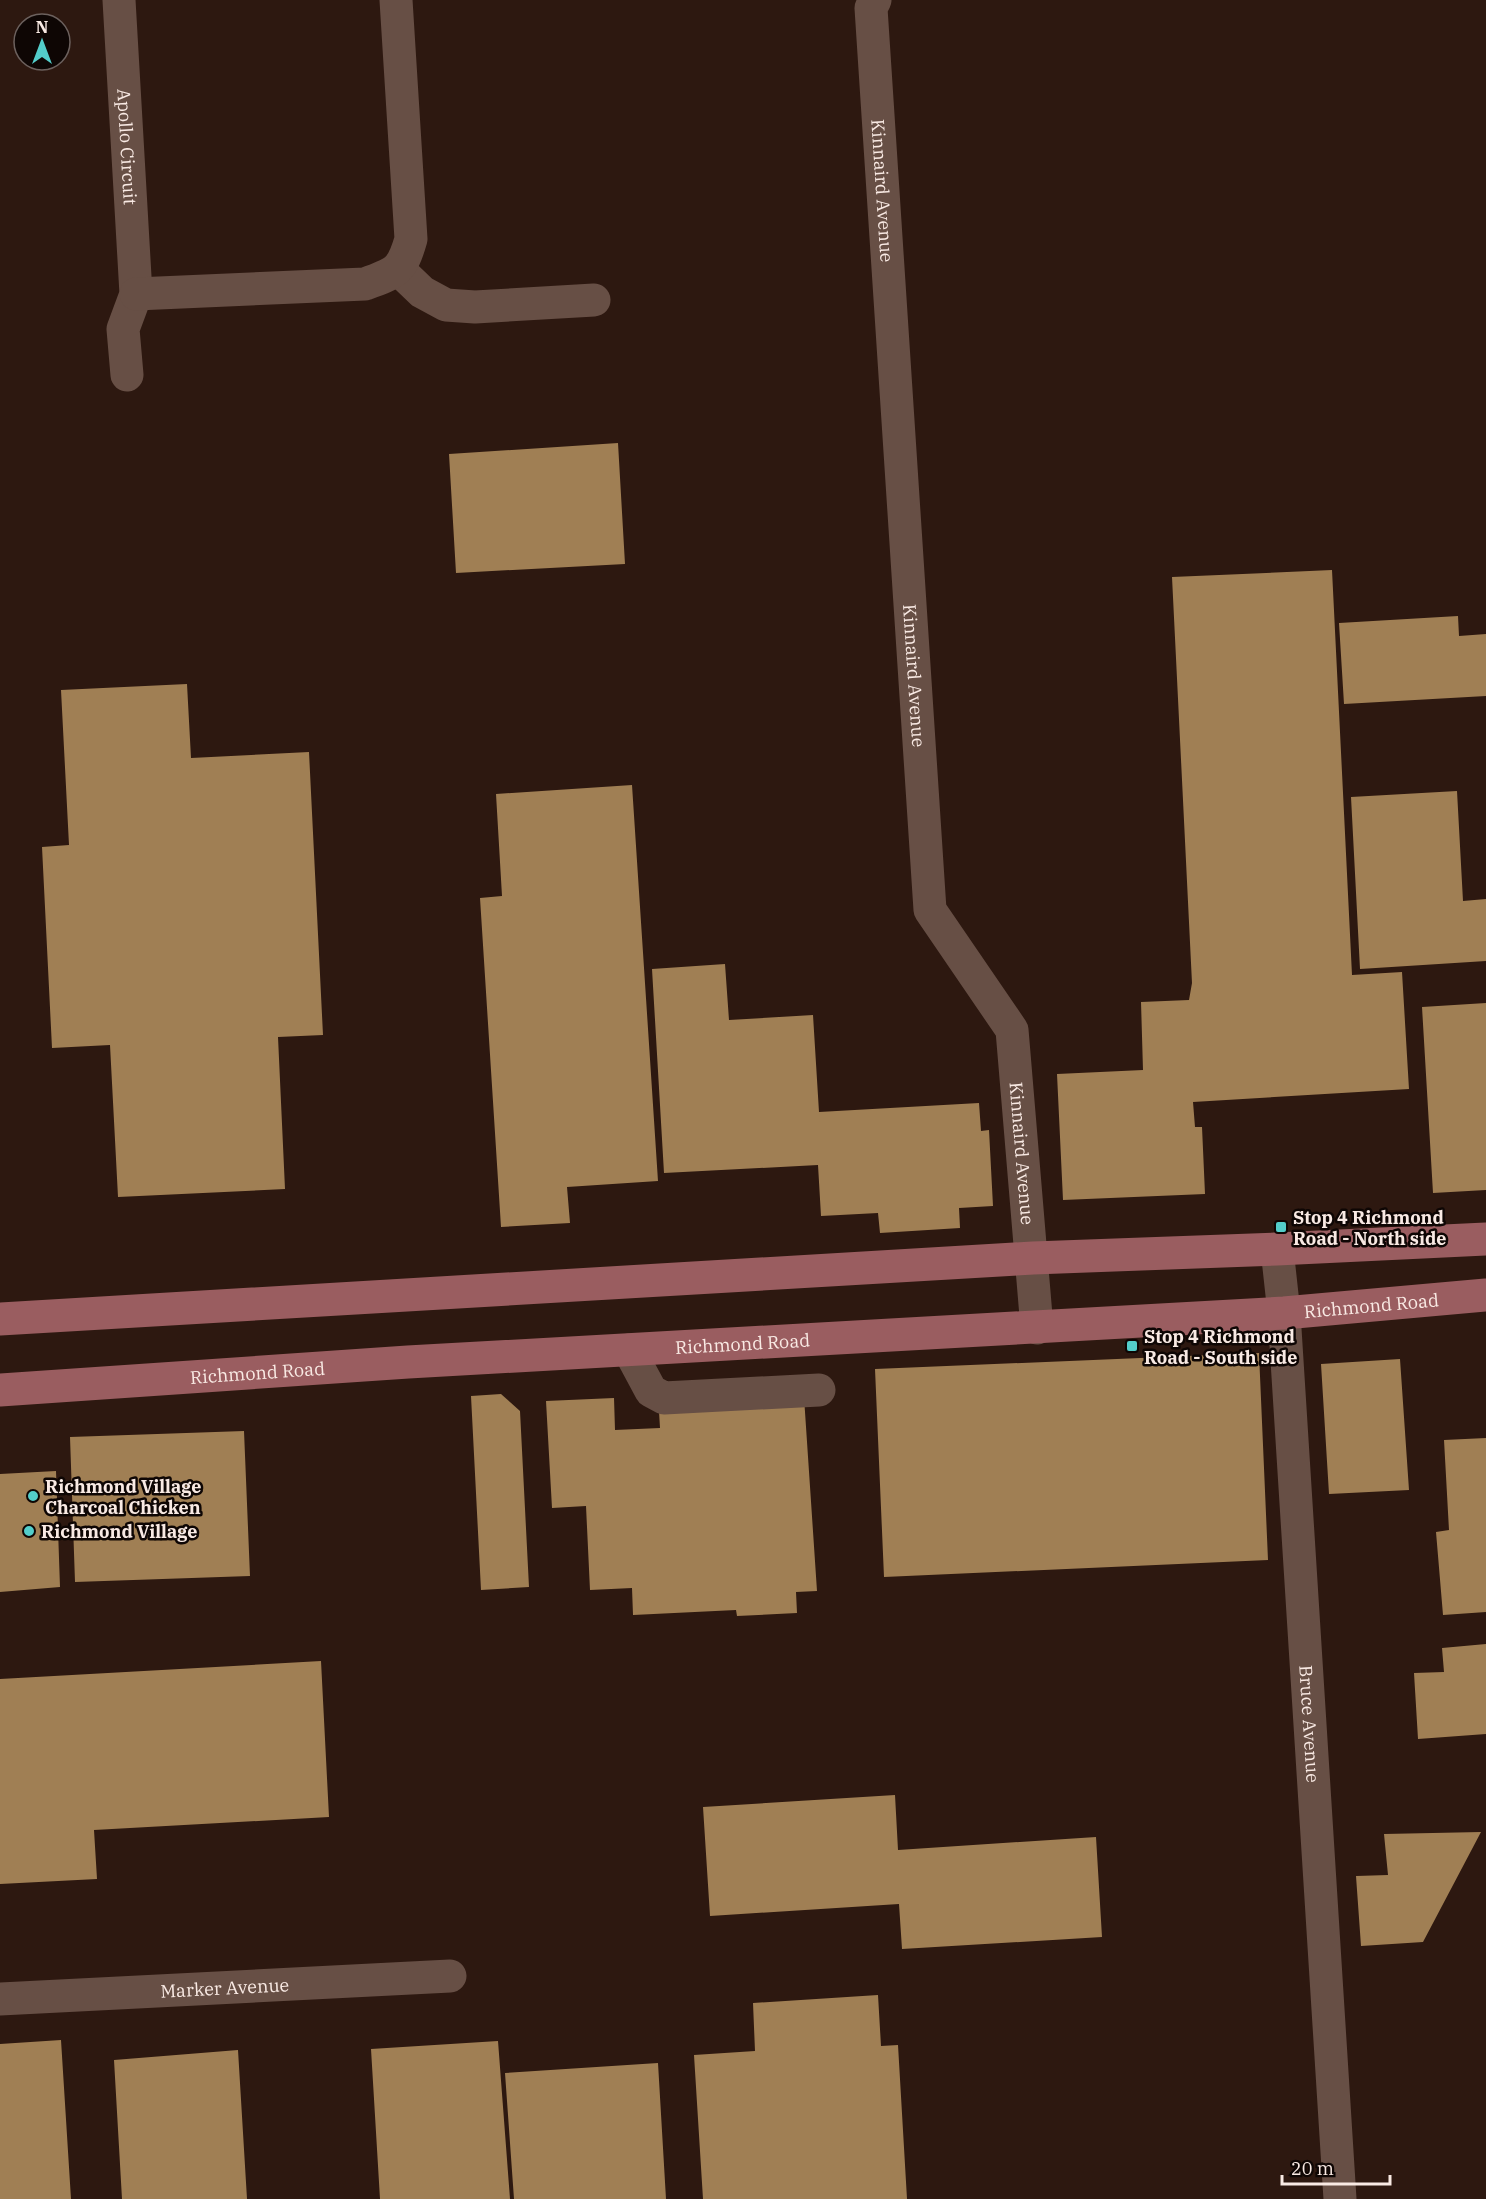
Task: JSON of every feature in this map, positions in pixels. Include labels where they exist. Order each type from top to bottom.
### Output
[{"type":"main road","points":[[0,1319],[1033,1258],[1486,1239]]},
{"type":"main road","name":"Richmond Road","points":[[0,1390],[408,1362],[1284,1313],[1486,1295]]},
{"type":"street","name":"Apollo Circuit","points":[[119,0],[136,294],[123,329],[127,375]]},
{"type":"street","points":[[136,294],[365,284],[389,276],[398,268],[405,260],[411,239],[396,0]]},
{"type":"street","name":"Kinnaird Avenue","points":[[875,0],[871,8],[930,910],[1012,1030],[1033,1258],[1037,1328]]},
{"type":"street","points":[[398,268],[422,292],[446,305],[474,307],[594,300]]},
{"type":"street","name":"Bruce Avenue","points":[[1277,1249],[1284,1313],[1340,2199]]},
{"type":"street","points":[[629,1350],[651,1391],[664,1398],[819,1390]]},
{"type":"street","name":"Marker Avenue","points":[[0,1999],[450,1976]]},
{"type":"building","points":[[618,443],[625,564],[456,573],[449,454]]},
{"type":"building","points":[[1332,570],[1352,975],[1402,972],[1409,1089],[1193,1102],[1195,1127],[1202,1127],[1205,1194],[1063,1200],[1057,1074],[1143,1070],[1141,1002],[1189,1000],[1192,983],[1172,577]]},
{"type":"building","points":[[1458,616],[1459,636],[1486,634],[1486,696],[1344,704],[1339,623]]},
{"type":"building","points":[[187,684],[191,758],[309,752],[323,1035],[278,1037],[285,1189],[118,1197],[110,1045],[52,1048],[42,847],[69,845],[61,690]]},
{"type":"building","points":[[632,785],[658,1181],[567,1187],[570,1223],[501,1227],[480,898],[502,896],[496,794]]},
{"type":"building","points":[[1457,791],[1463,901],[1486,899],[1486,961],[1360,969],[1351,797]]},
{"type":"building","points":[[725,964],[729,1020],[813,1015],[819,1112],[979,1103],[981,1131],[989,1130],[993,1206],[959,1208],[960,1228],[880,1233],[878,1213],[821,1216],[818,1165],[664,1173],[652,969]]},
{"type":"building","points":[[1486,1003],[1486,1190],[1433,1193],[1422,1007]]},
{"type":"building","points":[[1259,1353],[1268,1560],[884,1577],[875,1369]]},
{"type":"building","points":[[1400,1359],[1409,1490],[1329,1494],[1321,1364]]},
{"type":"building","points":[[501,1394],[520,1411],[529,1587],[481,1590],[471,1396]]},
{"type":"building","points":[[804,1397],[817,1591],[796,1592],[797,1613],[737,1616],[736,1610],[633,1615],[632,1588],[590,1590],[586,1506],[552,1508],[546,1401],[614,1398],[615,1430],[660,1428],[659,1411]]},
{"type":"building","points":[[244,1431],[250,1576],[75,1582],[70,1437]]},
{"type":"building","points":[[1486,1438],[1486,1612],[1443,1615],[1436,1532],[1449,1530],[1444,1440]]},
{"type":"building","name":"Richmond Village","points":[[56,1471],[60,1587],[0,1592],[0,1474]]},
{"type":"building","points":[[1486,1644],[1486,1734],[1418,1739],[1414,1673],[1444,1672],[1442,1648]]},
{"type":"building","points":[[321,1661],[329,1817],[94,1830],[97,1879],[0,1884],[0,1679]]},
{"type":"building","points":[[895,1795],[898,1850],[1096,1837],[1102,1937],[902,1949],[899,1904],[710,1916],[703,1807]]},
{"type":"building","points":[[1481,1832],[1423,1942],[1361,1946],[1356,1876],[1388,1875],[1384,1834]]},
{"type":"building","points":[[878,1995],[881,2046],[898,2045],[907,2199],[703,2199],[694,2055],[755,2051],[753,2003]]},
{"type":"building","points":[[61,2040],[71,2199],[0,2199],[0,2044]]},
{"type":"building","points":[[498,2041],[510,2199],[380,2199],[371,2049]]},
{"type":"building","points":[[238,2050],[247,2199],[122,2199],[114,2060]]},
{"type":"building","points":[[658,2063],[666,2199],[514,2199],[505,2073]]},
{"type":"place","name":"Stop 4 Richmond Road - North side","points":[[1281,1227]]},
{"type":"place","name":"Stop 4 Richmond Road - South side","points":[[1132,1346]]},
{"type":"place","name":"Richmond Village Charcoal Chicken","points":[[33,1496]]},
{"type":"place","name":"Richmond Village","points":[[29,1531]]}]
